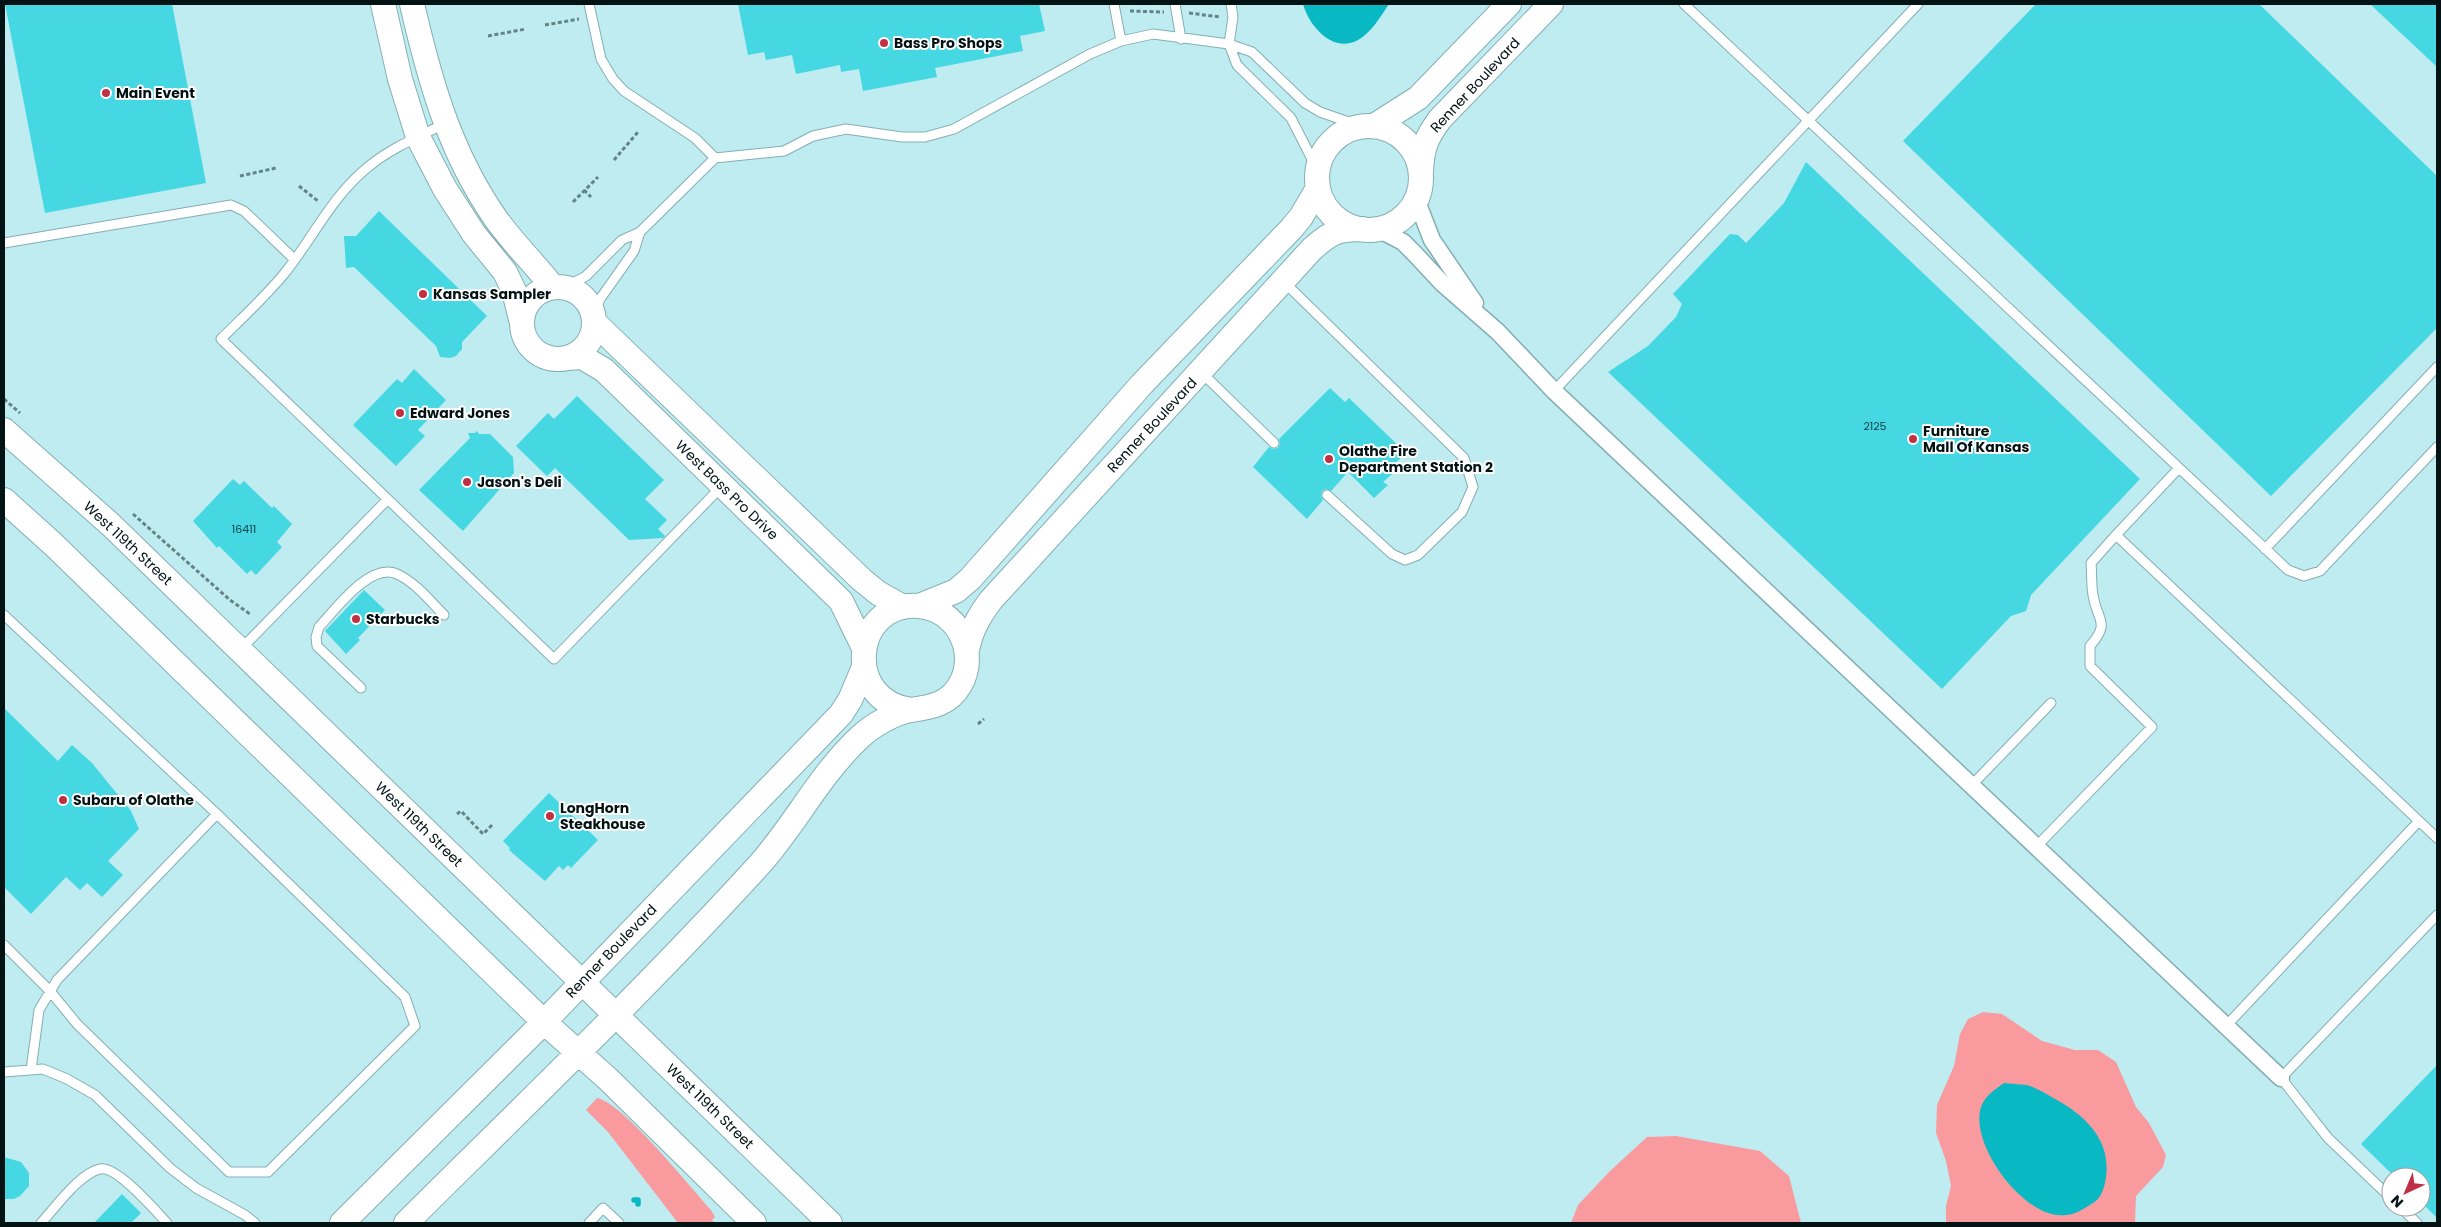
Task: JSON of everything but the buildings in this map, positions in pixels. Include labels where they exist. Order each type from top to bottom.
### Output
[{"type":"main road","points":[[383,4],[400,79],[418,137],[445,189],[474,234],[505,272],[514,290],[526,341],[544,357],[567,358],[587,346],[592,335],[594,319]]},
{"type":"main road","points":[[412,4],[424,59],[444,124],[467,173],[496,219],[524,256],[559,287]]},
{"type":"main road","points":[[521,319],[524,307],[531,297],[541,290],[559,287],[578,292],[587,300],[594,319],[862,580],[878,593],[911,607],[936,610],[950,620],[961,634],[967,650],[966,669],[960,686],[954,694],[939,705],[920,710],[894,706],[880,697],[869,683],[864,658],[869,634],[877,622],[889,613],[911,607],[956,591],[970,579],[1142,384],[1291,230],[1301,217],[1317,178],[1322,154],[1332,141],[1344,131],[1367,126],[1418,98],[1510,4]]},
{"type":"main road","name":"Renner Boulevard","points":[[1421,176],[1422,150],[1435,126],[1551,4]]},
{"type":"main road","points":[[1317,178],[1323,203],[1333,216],[1347,225],[1370,229],[1394,223],[1407,213],[1416,199],[1421,176],[1412,148],[1402,137],[1389,130],[1367,126]]},
{"type":"main road","name":"Renner Boulevard","points":[[967,650],[970,635],[977,620],[991,600],[1283,281],[1325,238],[1341,229],[1370,229]]},
{"type":"main road","name":"West Bass Pro Drive","points":[[567,358],[582,357],[604,370],[841,601],[864,658]]},
{"type":"main road","name":"West 119th Street","points":[[4,430],[111,525],[830,1223]]},
{"type":"main road","points":[[4,500],[54,545],[544,1022],[628,1098],[754,1223]]},
{"type":"main road","name":"Renner Boulevard","points":[[342,1223],[544,1022],[841,714],[850,700],[864,658]]},
{"type":"main road","points":[[406,1223],[641,990],[761,863],[845,752],[862,734],[876,725],[911,710]]},
{"type":"street","points":[[1416,199],[1432,240],[1498,332]]},
{"type":"street","points":[[1370,229],[1409,248],[1442,283],[1498,332],[1554,391],[2281,1078]]},
{"type":"lane","points":[[589,4],[601,59],[613,79],[624,91],[695,138],[715,158]]},
{"type":"lane","points":[[1114,4],[1122,41]]},
{"type":"lane","points":[[1175,4],[1181,39]]},
{"type":"lane","points":[[1231,4],[1233,17],[1229,44],[1236,65],[1291,118],[1317,178]]},
{"type":"lane","points":[[1684,4],[2288,570],[2304,576],[2320,571],[2437,447]]},
{"type":"lane","points":[[1554,391],[1918,4]]},
{"type":"lane","points":[[559,287],[586,276],[622,240],[640,232],[715,158],[784,151],[813,136],[846,129],[902,137],[925,137],[954,130],[1090,54],[1122,41],[1153,34],[1229,44],[1252,52],[1305,103],[1320,112],[1367,126]]},
{"type":"lane","points":[[444,124],[383,156],[351,182],[319,222],[284,274],[221,339],[554,658],[723,486]]},
{"type":"lane","points":[[4,243],[231,205],[244,211],[294,259]]},
{"type":"lane","points":[[594,319],[600,299],[634,251],[640,232]]},
{"type":"lane","points":[[1283,281],[1464,458],[1473,487],[1462,512],[1418,555],[1405,560],[1392,554],[1327,495]]},
{"type":"lane","points":[[2265,548],[2437,367]]},
{"type":"lane","points":[[1201,372],[1274,444]]},
{"type":"lane","points":[[2036,847],[2152,727],[2090,666],[2090,646],[2100,634],[2102,623],[2093,595],[2092,562],[2179,468]]},
{"type":"lane","points":[[239,650],[387,500]]},
{"type":"lane","points":[[2116,534],[2437,838]]},
{"type":"lane","points":[[361,688],[318,646],[316,637],[319,627],[368,577],[386,570],[398,574],[412,583],[444,615]]},
{"type":"lane","points":[[4,615],[217,814],[405,997],[415,1026],[268,1172],[229,1172],[77,1024],[50,991],[4,945]]},
{"type":"lane","points":[[1972,786],[2052,703]]},
{"type":"lane","points":[[31,1070],[39,1010],[57,980],[217,814]]},
{"type":"lane","points":[[2226,1026],[2419,821]]},
{"type":"lane","points":[[2381,1188],[2328,1138],[2281,1078],[2437,915]]},
{"type":"lane","points":[[4,1072],[43,1069],[67,1079],[95,1095],[170,1168],[196,1188],[256,1223]]},
{"type":"lane","points":[[41,1223],[81,1180],[100,1168],[113,1170],[167,1223]]},
{"type":"lane","points":[[589,1223],[603,1208],[619,1223]]},
{"type":"path","points":[[1130,11],[1165,12]]},
{"type":"path","points":[[1188,12],[1208,17],[1225,17]]},
{"type":"path","points":[[546,25],[582,18]]},
{"type":"path","points":[[488,36],[526,29]]},
{"type":"path","points":[[614,160],[638,132]]},
{"type":"path","points":[[240,176],[276,168]]},
{"type":"path","points":[[573,202],[598,177]]},
{"type":"path","points":[[299,186],[319,201]]},
{"type":"path","points":[[584,190],[592,197]]},
{"type":"path","points":[[978,724],[984,719]]},
{"type":"path","points":[[457,814],[461,811],[483,834],[492,824]]},
{"type":"shaded area","points":[[1983,1012],[2002,1014],[2042,1041],[2075,1050],[2098,1050],[2116,1062],[2136,1107],[2149,1123],[2166,1155],[2163,1167],[2136,1196],[2135,1223],[1946,1223],[1946,1206],[1951,1186],[1946,1161],[1936,1133],[1937,1105],[1954,1066],[1960,1034],[1968,1019]],"holes":[[[2004,1083],[2028,1086],[2047,1094],[2058,1215],[2039,1209],[1999,1171]]]},
{"type":"shaded area","points":[[597,1098],[608,1103],[623,1114],[656,1147],[711,1210],[715,1217],[712,1220],[715,1223],[678,1223],[608,1132],[586,1110]]},
{"type":"shaded area","points":[[1676,1136],[1760,1151],[1789,1176],[1801,1223],[1571,1223],[1578,1205],[1610,1171],[1647,1137]]},
{"type":"water","points":[[1303,4],[1389,4],[1363,37],[1349,43],[1340,43],[1331,41],[1316,29]]},
{"type":"water","points":[[2004,1083],[2027,1085],[2035,1088],[2078,1114],[2095,1131],[2105,1152],[2107,1164],[2105,1184],[2096,1201],[2072,1214],[2058,1215],[2044,1211],[2029,1203],[2002,1176],[1984,1142],[1980,1126],[1980,1111],[1986,1098]]},
{"type":"waterway","points":[[634,1200],[638,1200],[638,1204]]},
{"type":"place","name":"Bass Pro Shops","points":[[884,43]]},
{"type":"place","name":"Main Event","points":[[106,93]]},
{"type":"place","name":"Kansas Sampler","points":[[423,294]]},
{"type":"place","name":"Edward Jones","points":[[400,413]]},
{"type":"place","name":"Furniture Mall Of Kansas","points":[[1913,439]]},
{"type":"place","name":"Olathe Fire Department Station 2","points":[[1329,459]]},
{"type":"place","name":"Jason's Deli","points":[[467,482]]},
{"type":"place","name":"Starbucks","points":[[356,619]]},
{"type":"place","name":"Subaru of Olathe","points":[[63,800]]},
{"type":"place","name":"LongHorn Steakhouse","points":[[550,816]]}]
